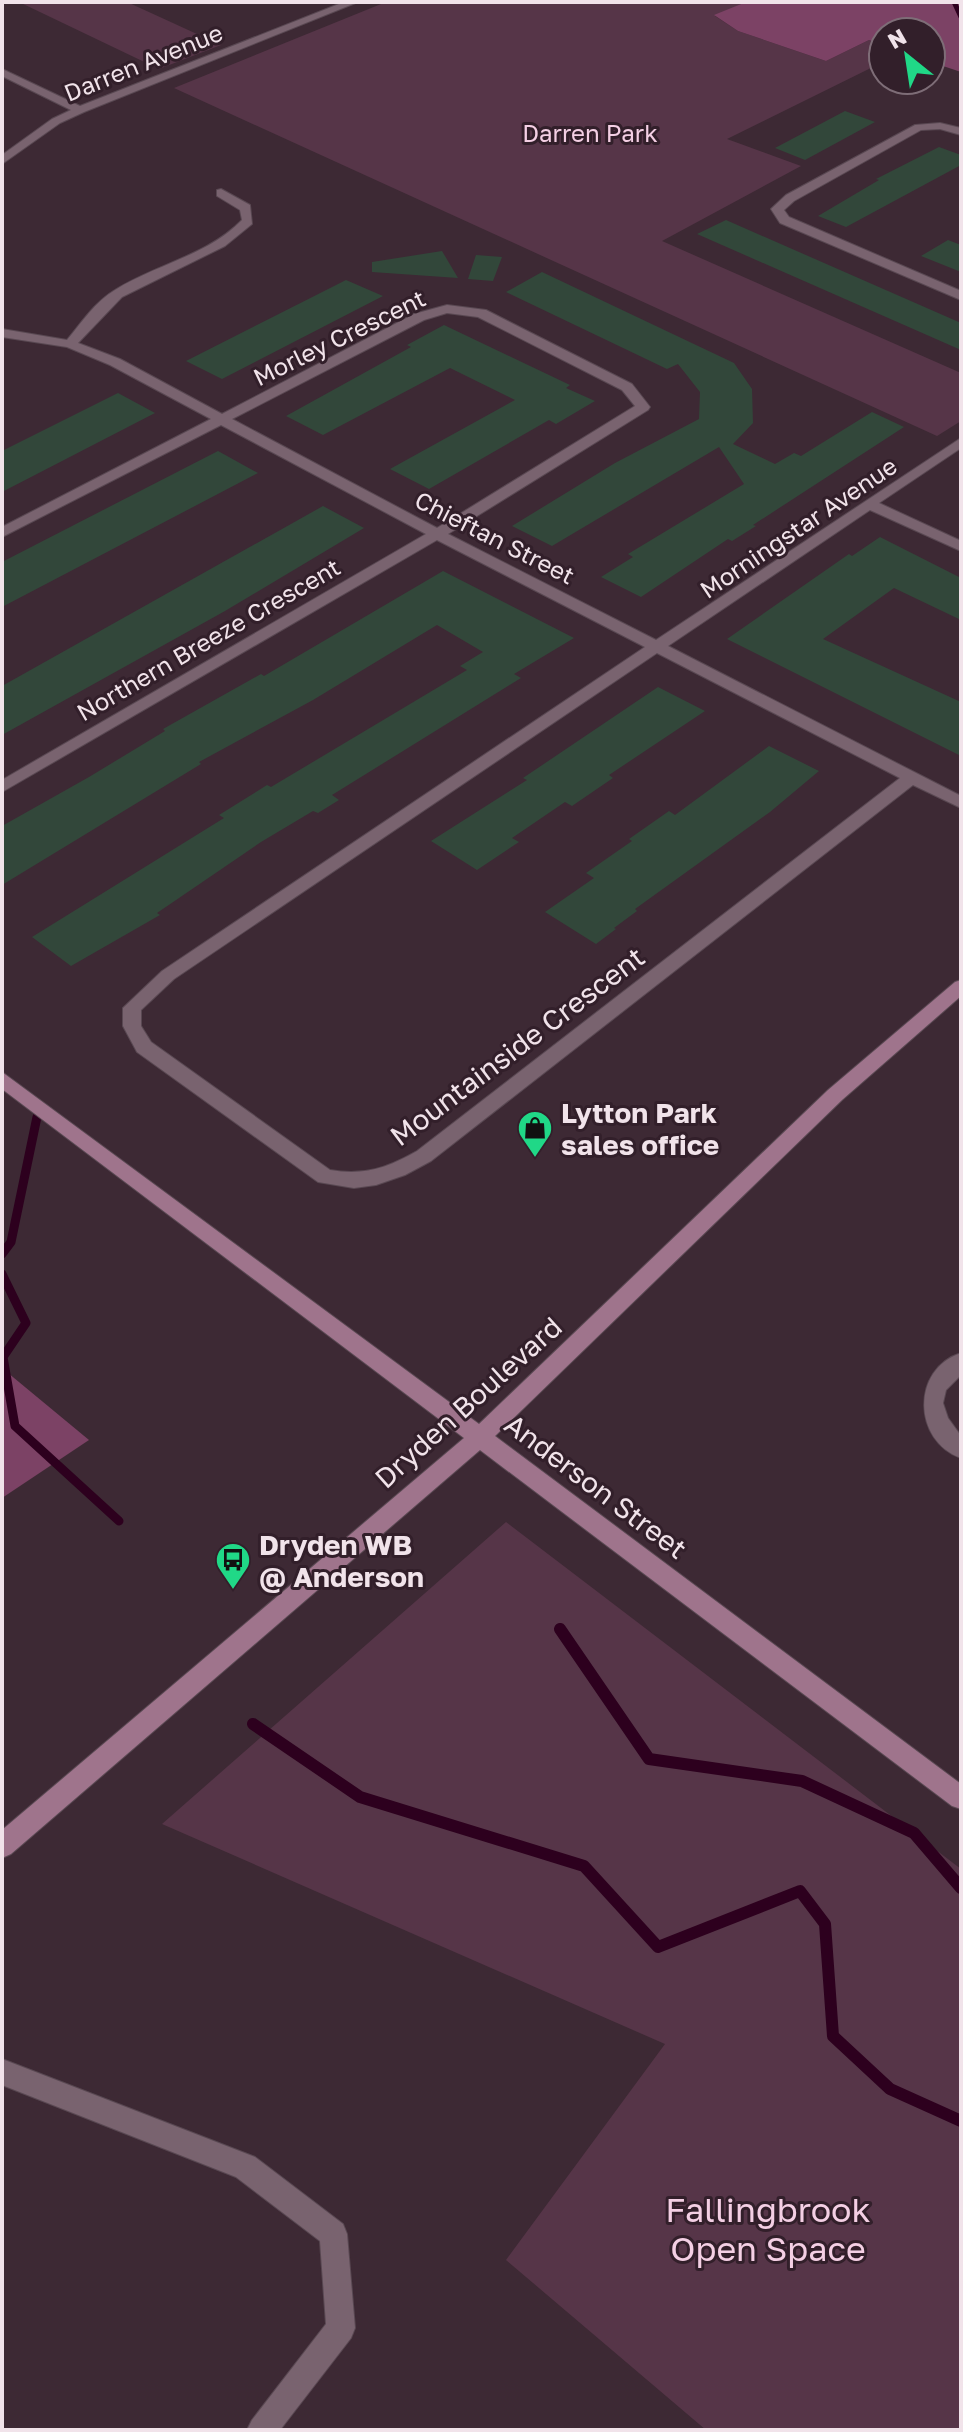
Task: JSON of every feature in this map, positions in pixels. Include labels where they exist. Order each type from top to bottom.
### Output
[{"type":"street","name":"Darren Avenue","points":[[2,160],[56,121],[80,110],[353,2]]},
{"type":"street","points":[[2,72],[80,110]]},
{"type":"street","points":[[961,132],[940,126],[919,127],[790,198],[777,209],[784,220],[961,296]]},
{"type":"street","points":[[70,344],[114,295],[152,274],[234,238],[248,221],[246,208],[221,193]]},
{"type":"street","name":"Morley Crescent","points":[[222,421],[419,317],[447,309],[481,313],[627,387],[643,407],[437,534]]},
{"type":"street","name":"Chieftan Street","points":[[2,333],[70,344],[115,362],[437,534],[961,803]]},
{"type":"street","points":[[2,533],[222,421]]},
{"type":"street","name":"Morningstar Avenue","points":[[658,648],[961,442]]},
{"type":"street","points":[[871,505],[961,547]]},
{"type":"street","name":"Northern Breeze Crescent","points":[[2,787],[437,534]]},
{"type":"street","name":"Mountainside Crescent","points":[[658,648],[168,975],[132,1008],[132,1026],[144,1047],[325,1177],[356,1183],[392,1175],[424,1156],[911,778]]},
{"type":"street","name":"Dryden Boulevard","points":[[2,1846],[480,1437],[835,1095],[961,986]]},
{"type":"street","name":"Anderson Street","points":[[2,1079],[961,1798]]},
{"type":"street","points":[[961,1361],[936,1386],[933,1397],[940,1427],[961,1449]]},
{"type":"street","points":[[2,2072],[245,2167],[333,2234],[341,2328],[262,2430]]},
{"type":"green space","points":[[19,2],[127,2],[221,45],[159,69]]},
{"type":"green space","name":"Darren Park","points":[[386,2],[746,2],[715,16],[738,31],[826,61],[867,41],[867,70],[727,139],[801,166],[662,241],[961,373],[961,421],[937,436],[174,88]]},
{"type":"green space","name":"Fallingbrook Open Space","points":[[506,1522],[961,1869],[961,2430],[706,2430],[506,2260],[665,2044],[162,1824]]},
{"type":"shaded area","points":[[746,2],[961,2],[961,72],[947,67],[947,16],[867,16],[867,41],[826,61],[738,31],[714,15]]},
{"type":"shaded area","points":[[2,1368],[89,1440],[2,1498]]},
{"type":"building","points":[[845,111],[875,122],[805,160],[775,148]]},
{"type":"building","points":[[939,147],[961,155],[961,165],[846,227],[818,216],[879,180],[876,179]]},
{"type":"building","points":[[726,220],[961,323],[961,350],[697,234]]},
{"type":"building","points":[[948,240],[961,245],[961,272],[921,256]]},
{"type":"building","points":[[442,251],[458,278],[372,272],[372,262]]},
{"type":"building","points":[[476,255],[502,257],[493,281],[468,279]]},
{"type":"building","points":[[542,272],[734,363],[752,389],[753,423],[733,444],[775,464],[794,453],[801,456],[872,412],[904,427],[753,525],[756,526],[732,541],[728,539],[641,597],[601,577],[633,557],[628,554],[744,484],[719,447],[552,546],[512,526],[615,463],[699,419],[700,392],[678,364],[667,369],[506,292]]},
{"type":"building","points":[[346,280],[383,296],[222,379],[186,361]]},
{"type":"building","points":[[444,325],[570,385],[566,388],[595,401],[556,424],[549,420],[429,489],[390,469],[515,400],[450,368],[323,435],[286,416],[411,347],[407,345]]},
{"type":"building","points":[[118,393],[155,413],[2,492],[2,451]]},
{"type":"building","points":[[218,451],[258,473],[2,607],[2,562]]},
{"type":"building","points":[[323,506],[364,528],[225,611],[2,735],[2,686]]},
{"type":"building","points":[[880,537],[961,578],[961,620],[894,588],[823,639],[961,702],[961,756],[727,639],[849,554],[852,556]]},
{"type":"building","points":[[443,571],[574,638],[514,674],[521,678],[332,795],[339,800],[318,813],[313,811],[261,842],[157,913],[160,915],[71,966],[32,937],[224,818],[219,815],[267,785],[271,787],[467,670],[460,666],[483,652],[437,625],[313,700],[199,762],[201,764],[2,885],[2,826],[89,777],[165,731],[163,729],[261,674],[264,676]]},
{"type":"building","points":[[658,687],[705,711],[609,775],[613,778],[572,806],[565,802],[512,838],[519,842],[477,870],[431,841],[527,780],[523,778]]},
{"type":"building","points":[[769,746],[819,771],[770,812],[635,909],[637,911],[596,944],[545,912],[594,878],[586,873],[632,841],[629,839],[669,811],[675,815]]},
{"type":"waterway","points":[[954,2],[961,17]]},
{"type":"waterway","points":[[2,1254],[11,1242],[37,1117]]},
{"type":"waterway","points":[[2,1274],[26,1323],[3,1357],[15,1426],[119,1521]]},
{"type":"waterway","points":[[560,1629],[649,1759],[802,1781],[914,1833],[961,1888]]},
{"type":"waterway","points":[[253,1724],[360,1797],[584,1866],[658,1947],[800,1891],[825,1924],[833,2036],[890,2089],[961,2121]]},
{"type":"place","name":"Lytton Park sales office","points":[[535,1159]]},
{"type":"place","name":"Dryden WB @ Anderson","points":[[233,1591]]}]
